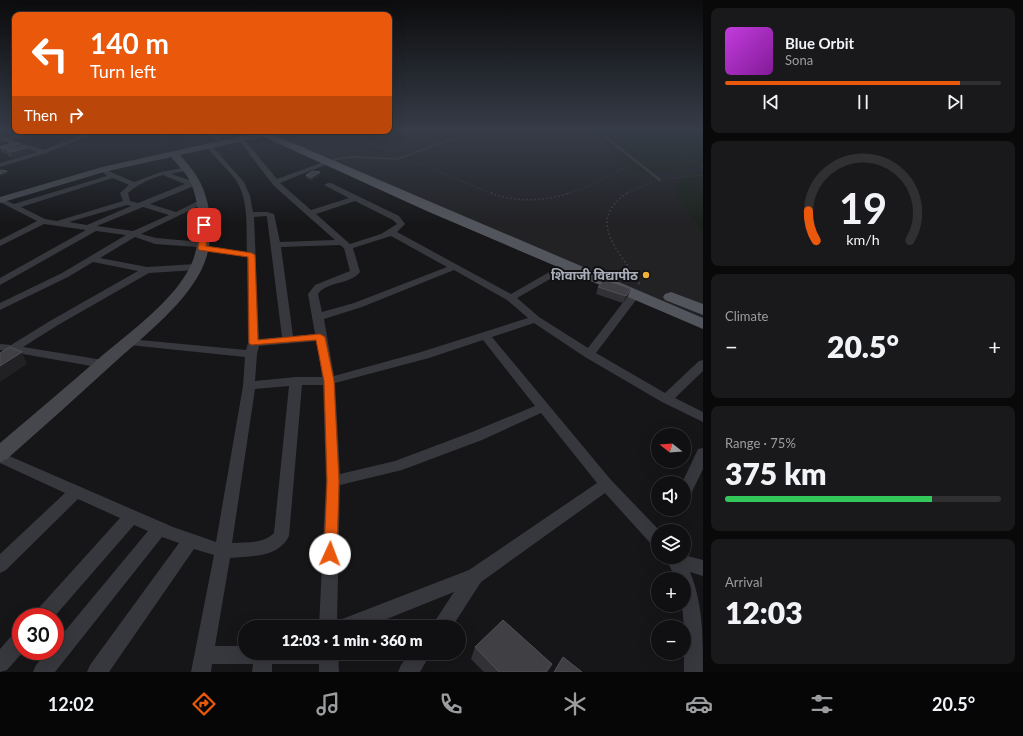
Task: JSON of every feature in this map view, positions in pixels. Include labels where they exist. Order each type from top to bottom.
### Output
[{"type":"main road","points":[[2,196],[101,168],[132,161]]},
{"type":"main road","points":[[2,196],[140,161]]},
{"type":"main road","points":[[0,455],[166,308],[179,293],[196,267],[202,246],[204,225],[201,203],[193,182],[186,169],[179,161]]},
{"type":"main road","points":[[333,161],[434,209],[568,265],[703,310]]},
{"type":"main road","points":[[333,161],[637,289],[650,301],[703,324]]},
{"type":"street","points":[[222,161],[240,182],[246,196],[250,215],[252,255],[252,348],[249,386],[223,551],[202,663],[262,663],[329,660]]},
{"type":"street","points":[[259,161],[276,182],[346,244],[355,272],[318,287],[312,294],[318,317],[320,337],[329,381],[333,481],[328,620]]},
{"type":"street","points":[[276,182],[331,161]]},
{"type":"street","points":[[0,165],[9,162]]},
{"type":"street","points":[[126,202],[124,193],[134,184],[163,173],[186,169]]},
{"type":"street","points":[[102,170],[134,184]]},
{"type":"street","points":[[163,173],[193,182]]},
{"type":"street","points":[[15,206],[113,176]]},
{"type":"street","points":[[0,282],[92,228],[193,182]]},
{"type":"street","points":[[276,245],[346,244],[365,242],[390,232],[401,224],[396,218],[328,184]]},
{"type":"street","points":[[2,196],[15,206],[43,221],[134,234],[155,241],[202,246],[252,255]]},
{"type":"street","points":[[311,213],[356,198]]},
{"type":"street","points":[[56,223],[126,202],[175,214]]},
{"type":"street","points":[[0,307],[37,290],[134,234],[201,203]]},
{"type":"street","points":[[250,215],[267,214],[271,216],[288,340]]},
{"type":"street","points":[[0,243],[43,221]]},
{"type":"street","points":[[390,232],[511,298],[535,319],[589,354],[666,399],[703,417]]},
{"type":"street","points":[[92,259],[147,270],[196,267]]},
{"type":"street","points":[[511,298],[568,265]]},
{"type":"street","points":[[318,317],[370,300],[454,267]]},
{"type":"street","points":[[13,349],[54,323],[147,270]]},
{"type":"street","points":[[589,354],[637,289]]},
{"type":"street","points":[[249,386],[296,381],[329,381],[425,355],[535,319]]},
{"type":"street","points":[[486,336],[606,484],[651,532]]},
{"type":"street","points":[[128,342],[169,347],[252,348],[288,340],[320,337]]},
{"type":"street","points":[[0,347],[102,364]]},
{"type":"street","points":[[666,399],[703,364]]},
{"type":"street","points":[[0,455],[132,516],[191,540],[223,551],[263,548],[274,544],[281,536],[283,526],[296,381]]},
{"type":"street","points":[[333,481],[397,466],[477,436],[544,406]]},
{"type":"street","points":[[691,479],[703,452]]},
{"type":"street","points":[[362,620],[475,576],[606,484]]},
{"type":"street","points":[[0,565],[76,491]]},
{"type":"street","points":[[50,608],[132,516]]},
{"type":"street","points":[[43,672],[160,528]]},
{"type":"street","points":[[97,672],[191,540]]},
{"type":"street","points":[[677,564],[684,577],[692,604],[694,672]]},
{"type":"street","points":[[691,564],[703,568]]},
{"type":"street","points":[[446,620],[475,576]]},
{"type":"street","points":[[0,664],[12,650]]},
{"type":"street","points":[[408,672],[417,660]]},
{"type":"lane","points":[[636,161],[660,180]]},
{"type":"path","points":[[414,161],[495,195],[533,200],[553,199],[583,190],[625,169],[636,161]]},
{"type":"path","points":[[692,161],[703,166]]},
{"type":"path","points":[[650,301],[637,289],[611,240],[606,227],[610,209],[620,198],[635,188],[674,177],[703,175]]},
{"type":"shaded area","name":"शिवाजी विद्यापीठ","points":[[330,161],[703,161],[703,324]]},
{"type":"shaded area","points":[[622,161],[703,161],[703,166],[642,174],[627,166]]},
{"type":"shaded area","points":[[703,172],[703,233],[674,191],[686,177]]},
{"type":"building","points":[[0,170],[7,171],[0,174]]},
{"type":"building","points":[[313,171],[320,172],[312,177],[306,175]]},
{"type":"building","points":[[604,280],[631,289],[626,296],[598,287]]},
{"type":"building","points":[[10,347],[22,352],[0,366],[0,353]]},
{"type":"building","points":[[503,620],[552,664],[546,672],[499,672],[475,647]]},
{"type":"building","points":[[563,657],[582,672],[554,672]]},
{"type":"place","name":"शिवाजी विद्यापीठ","points":[[646,275]]},
{"type":"route","points":[[204,225],[202,248],[252,255],[254,343],[320,337],[329,381],[333,481],[330,554]]}]
